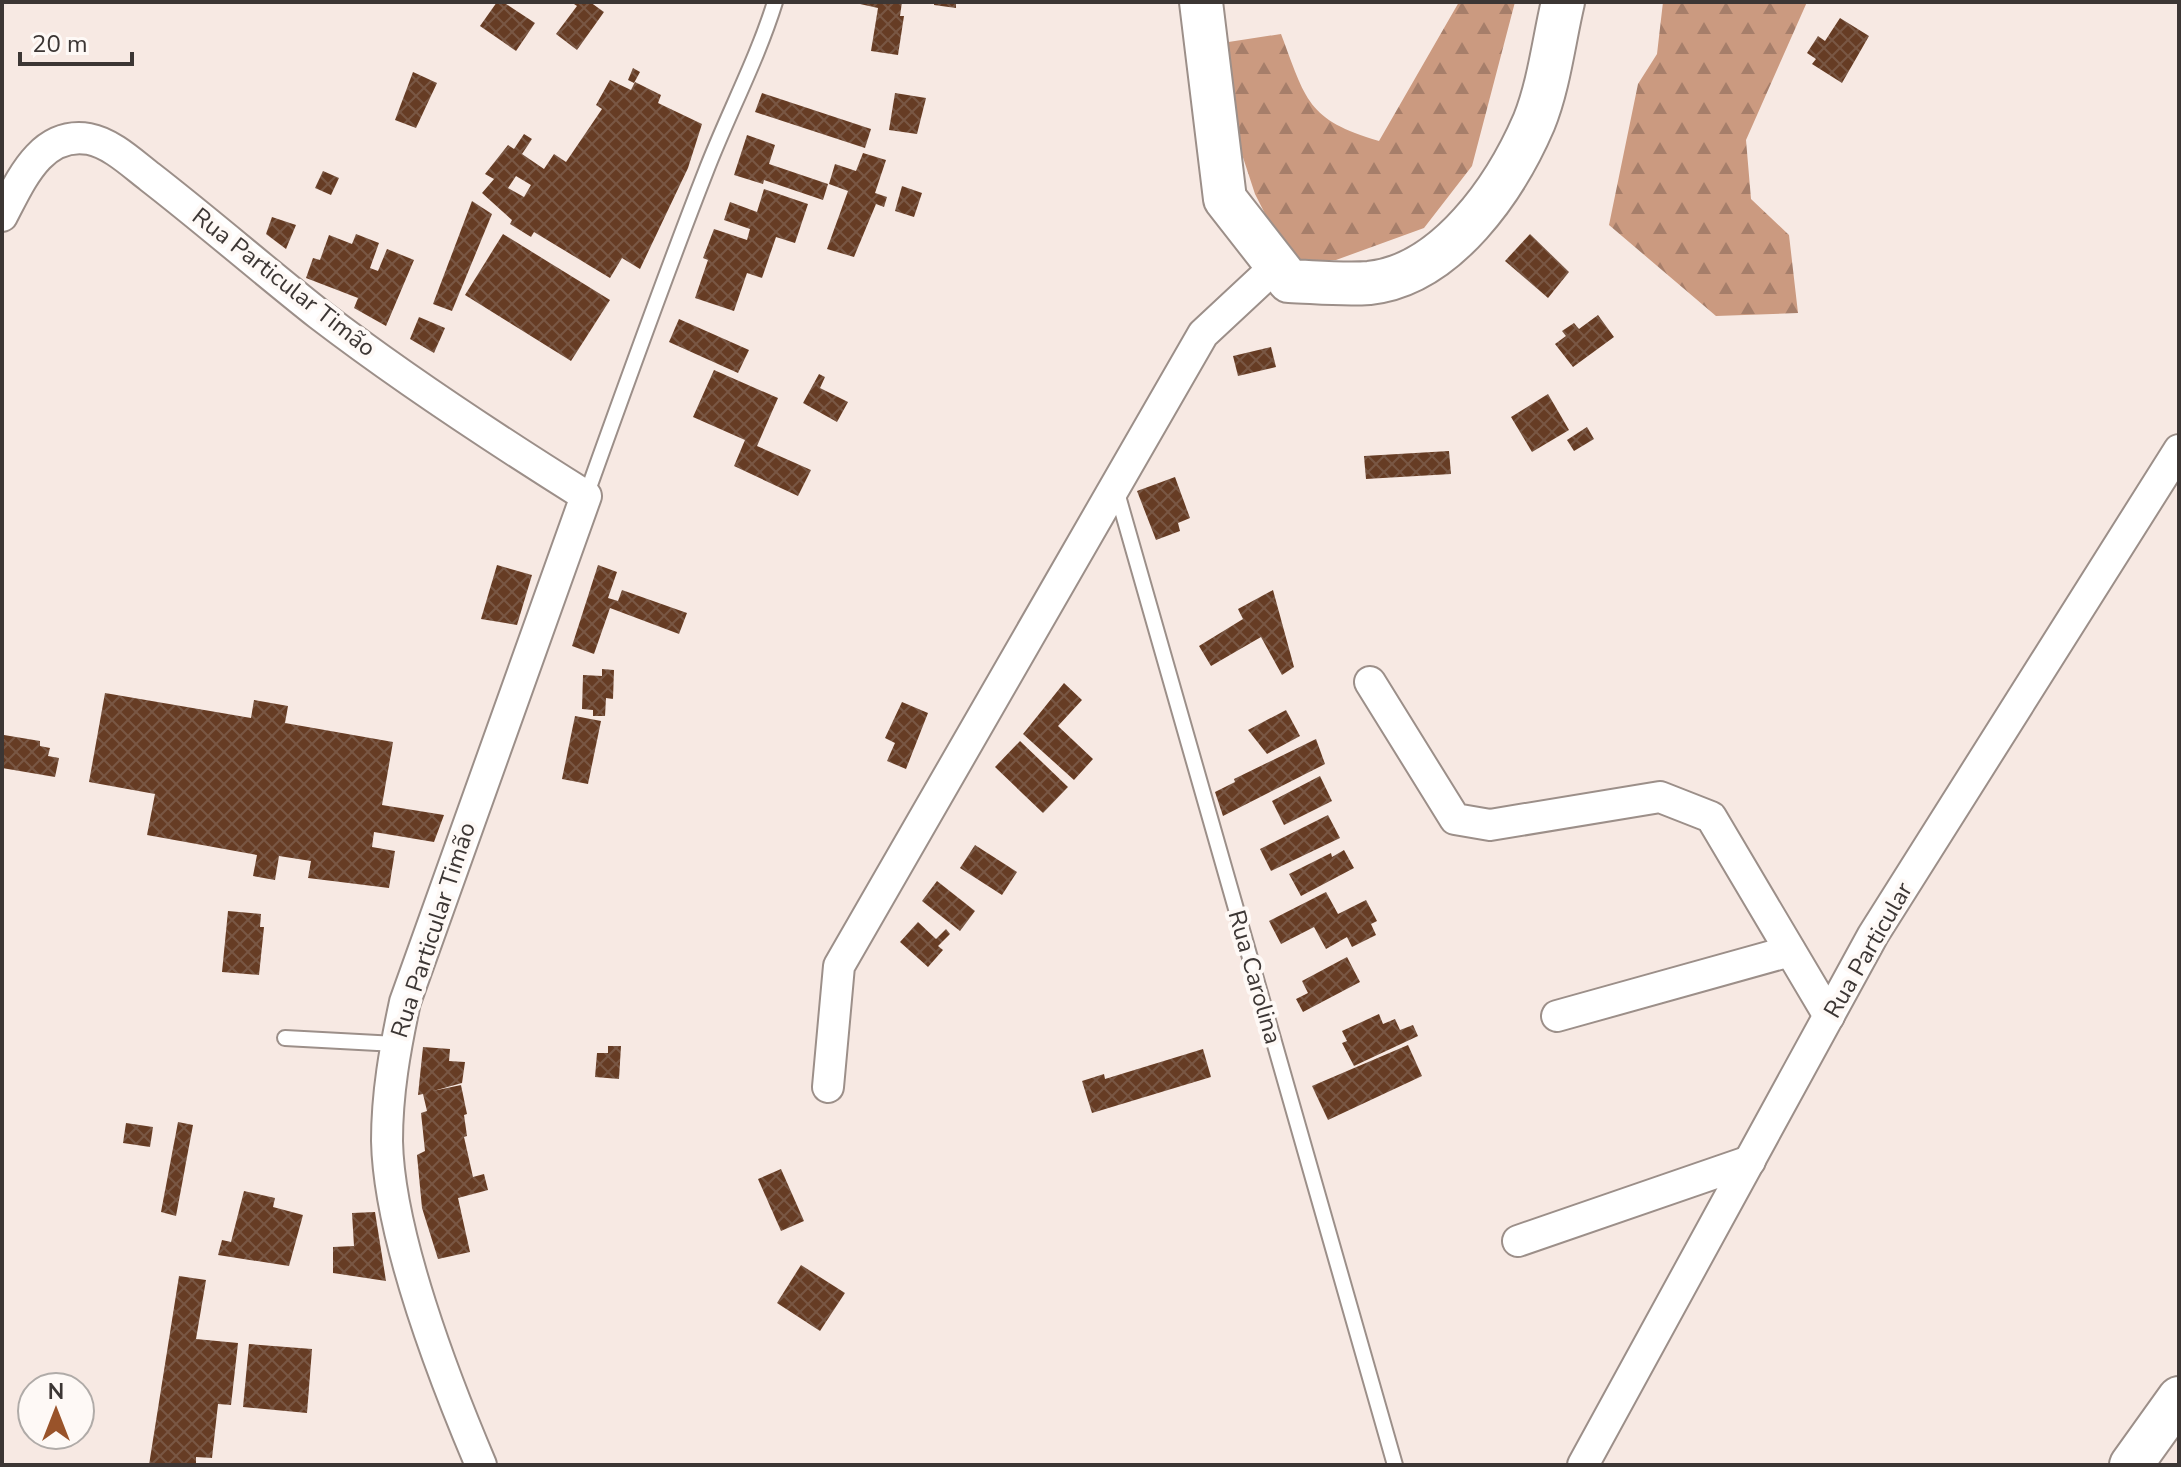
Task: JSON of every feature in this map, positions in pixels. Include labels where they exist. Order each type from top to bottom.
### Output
[{"type":"main road","points":[[1201,2],[1225,199],[1289,281],[1371,283],[1413,268],[1458,238],[1500,188],[1535,120],[1563,2]]},
{"type":"main road","points":[[2131,1465],[2179,1398]]},
{"type":"street","name":"Rua Particular Timão","points":[[2,216],[42,150],[61,139],[91,139],[131,162],[321,315],[483,431],[586,496],[433,919],[405,1002],[389,1076],[387,1145],[397,1210],[422,1305],[481,1465]]},
{"type":"street","points":[[828,1087],[839,966],[1203,334],[1277,265]]},
{"type":"street","name":"Rua Particular","points":[[1583,1465],[1873,935],[2179,450]]},
{"type":"street","points":[[1370,682],[1455,819],[1490,825],[1660,797],[1711,817],[1829,1016]]},
{"type":"street","points":[[1557,1016],[1790,951]]},
{"type":"street","points":[[1518,1241],[1750,1161]]},
{"type":"lane","name":"Rua Particular Timão","points":[[586,496],[675,249],[723,127],[764,37],[775,2]]},
{"type":"lane","name":"Rua Carolina","points":[[1116,489],[1395,1465]]},
{"type":"lane","points":[[285,1038],[396,1044]]},
{"type":"green space","points":[[1459,2],[1515,2],[1472,166],[1424,228],[1336,260],[1289,261],[1255,194],[1233,127],[1222,43],[1281,34],[1312,104],[1337,125],[1379,141]]},
{"type":"green space","points":[[1663,2],[1807,2],[1746,140],[1751,199],[1789,235],[1798,313],[1716,316],[1609,225],[1638,84],[1657,54]]},
{"type":"building","points":[[497,2],[503,2],[535,23],[516,51],[480,26]]},
{"type":"building","points":[[571,2],[590,2],[604,12],[577,50],[556,34],[577,6]]},
{"type":"building","points":[[851,2],[902,2],[900,16],[904,16],[898,55],[871,51],[878,8]]},
{"type":"building","points":[[934,2],[956,2],[956,8],[934,5]]},
{"type":"building","points":[[1840,18],[1869,36],[1842,83],[1812,64],[1816,59],[1807,53],[1818,36],[1825,41]]},
{"type":"building","points":[[633,68],[640,72],[634,83],[628,80]]},
{"type":"building","points":[[413,72],[437,83],[416,128],[395,120]]},
{"type":"building","points":[[610,80],[631,90],[635,82],[661,95],[658,103],[702,124],[688,168],[640,269],[622,258],[610,278],[534,232],[531,237],[510,224],[512,220],[482,193],[494,179],[485,174],[508,145],[514,149],[524,134],[532,139],[522,154],[544,169],[554,154],[566,162],[602,109],[596,105]],"holes":[[[516,176],[531,185],[524,197],[508,188]]]},
{"type":"building","points":[[762,93],[871,129],[865,148],[755,112]]},
{"type":"building","points":[[895,93],[926,98],[917,134],[889,130]]},
{"type":"building","points":[[747,135],[775,145],[769,164],[828,184],[823,200],[764,180],[763,184],[734,175]]},
{"type":"building","points":[[863,153],[886,160],[875,193],[887,197],[884,207],[876,204],[854,257],[827,249],[848,191],[829,184],[835,164],[856,171]]},
{"type":"building","points":[[323,171],[339,178],[331,195],[315,188]]},
{"type":"building","points":[[902,186],[922,193],[914,217],[895,211]]},
{"type":"building","points":[[764,189],[808,204],[795,243],[776,237],[762,278],[747,273],[734,311],[695,298],[708,260],[703,258],[714,229],[747,240],[750,229],[724,220],[730,202],[757,212]]},
{"type":"building","points":[[472,201],[492,214],[452,311],[433,304]]},
{"type":"building","points":[[272,217],[296,225],[286,249],[266,234]]},
{"type":"building","points":[[356,234],[379,243],[370,268],[378,271],[387,249],[414,260],[386,326],[354,308],[358,298],[306,278],[313,258],[320,260],[329,235],[352,244]]},
{"type":"building","points":[[503,234],[610,300],[571,361],[465,295]]},
{"type":"building","points":[[1530,234],[1569,272],[1548,298],[1505,261]]},
{"type":"building","points":[[1598,315],[1614,337],[1573,367],[1555,344],[1566,336],[1562,331],[1574,323],[1579,329]]},
{"type":"building","points":[[419,317],[445,328],[434,353],[410,339]]},
{"type":"building","points":[[679,319],[749,350],[738,373],[669,342]]},
{"type":"building","points":[[1271,347],[1276,367],[1238,376],[1233,356]]},
{"type":"building","points":[[714,370],[778,398],[757,446],[811,470],[798,496],[734,466],[745,440],[693,417]]},
{"type":"building","points":[[819,374],[825,377],[820,388],[848,402],[837,422],[803,403]]},
{"type":"building","points":[[1548,394],[1569,430],[1532,452],[1511,417]]},
{"type":"building","points":[[1587,427],[1594,439],[1574,451],[1567,440]]},
{"type":"building","points":[[1449,451],[1451,474],[1366,479],[1364,456]]},
{"type":"building","points":[[1175,477],[1190,518],[1178,523],[1180,531],[1156,540],[1137,491]]},
{"type":"building","points":[[497,565],[532,575],[517,625],[481,619]]},
{"type":"building","points":[[598,565],[617,572],[608,598],[618,601],[622,590],[687,613],[679,634],[610,608],[594,654],[572,646]]},
{"type":"building","points":[[1273,590],[1294,667],[1282,675],[1261,637],[1211,666],[1199,646],[1243,619],[1238,609]]},
{"type":"building","points":[[602,669],[614,670],[613,699],[606,698],[605,716],[593,716],[593,710],[582,709],[583,675],[602,676]]},
{"type":"building","points":[[1064,683],[1082,700],[1058,726],[1093,759],[1074,780],[1023,734]]},
{"type":"building","points":[[105,693],[251,718],[254,700],[288,706],[285,723],[393,742],[382,805],[444,815],[434,842],[374,832],[372,847],[395,851],[389,888],[308,878],[311,861],[279,856],[275,880],[253,876],[257,855],[147,835],[155,794],[89,782]]},
{"type":"building","points":[[902,702],[928,713],[906,769],[887,761],[895,743],[885,738]]},
{"type":"building","points":[[1286,710],[1300,736],[1267,754],[1248,730]]},
{"type":"building","points":[[575,716],[601,721],[588,784],[562,779]]},
{"type":"building","points":[[4,735],[40,741],[40,746],[50,748],[48,756],[59,758],[55,777],[2,768]]},
{"type":"building","points":[[1316,739],[1325,764],[1223,816],[1215,792],[1235,782],[1234,779]]},
{"type":"building","points":[[1020,741],[1068,787],[1043,813],[995,767]]},
{"type":"building","points":[[1320,776],[1332,801],[1284,825],[1272,801]]},
{"type":"building","points":[[1328,815],[1340,838],[1271,871],[1260,849]]},
{"type":"building","points":[[975,845],[1017,872],[1002,895],[960,868]]},
{"type":"building","points":[[1344,850],[1354,868],[1301,896],[1289,874],[1331,853],[1332,857]]},
{"type":"building","points":[[937,881],[975,911],[960,931],[922,901]]},
{"type":"building","points":[[1326,892],[1338,914],[1366,900],[1377,921],[1371,924],[1376,935],[1352,947],[1347,937],[1326,949],[1314,927],[1281,944],[1269,921]]},
{"type":"building","points":[[228,911],[261,914],[260,927],[264,927],[259,975],[222,972]]},
{"type":"building","points":[[918,922],[936,939],[946,929],[950,934],[938,946],[943,950],[928,967],[900,942]]},
{"type":"building","points":[[1347,957],[1360,982],[1303,1012],[1296,999],[1308,993],[1302,981]]},
{"type":"building","points":[[1379,1014],[1383,1024],[1395,1019],[1400,1030],[1413,1025],[1418,1036],[1354,1066],[1342,1043],[1347,1041],[1342,1031]]},
{"type":"building","points":[[1408,1045],[1422,1076],[1328,1120],[1312,1086]]},
{"type":"building","points":[[608,1046],[621,1046],[619,1079],[595,1077],[597,1053],[608,1053]]},
{"type":"building","points":[[423,1047],[450,1049],[449,1061],[465,1062],[462,1083],[433,1091],[461,1085],[467,1114],[464,1115],[467,1136],[464,1137],[473,1177],[484,1174],[488,1190],[458,1198],[470,1252],[438,1259],[422,1208],[417,1155],[425,1151],[421,1113],[427,1111],[423,1094],[418,1095]]},
{"type":"building","points":[[1203,1049],[1211,1077],[1092,1113],[1082,1081],[1104,1074],[1105,1079]]},
{"type":"building","points":[[178,1122],[193,1125],[176,1216],[161,1212]]},
{"type":"building","points":[[126,1123],[153,1127],[150,1147],[123,1143]]},
{"type":"building","points":[[781,1169],[804,1221],[781,1231],[758,1179]]},
{"type":"building","points":[[244,1191],[275,1198],[273,1207],[303,1215],[289,1266],[218,1255],[222,1240],[231,1242]]},
{"type":"building","points":[[375,1212],[386,1281],[333,1273],[333,1247],[354,1246],[352,1213]]},
{"type":"building","points":[[801,1265],[845,1293],[820,1331],[777,1303]]},
{"type":"building","points":[[179,1276],[206,1280],[196,1339],[238,1343],[231,1405],[218,1404],[212,1458],[196,1457],[196,1465],[149,1465]]},
{"type":"building","points":[[249,1344],[312,1349],[307,1413],[243,1407]]}]
